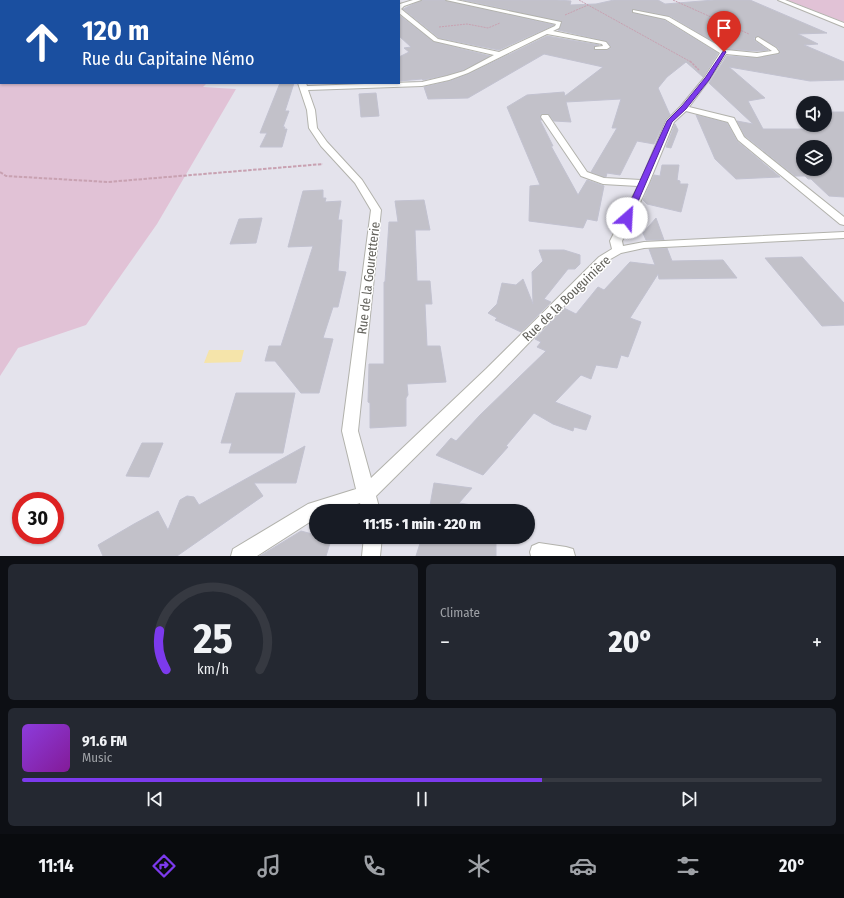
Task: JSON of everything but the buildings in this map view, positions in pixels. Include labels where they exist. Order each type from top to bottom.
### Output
[{"type":"street","points":[[400,8],[402,5],[418,0]]},
{"type":"street","points":[[303,86],[422,84],[449,78],[466,72],[557,27],[559,23],[449,0]]},
{"type":"street","points":[[781,0],[844,25]]},
{"type":"street","points":[[400,10],[436,40],[500,54]]},
{"type":"street","points":[[635,11],[667,18],[724,52],[768,55],[776,52],[774,49],[758,39]]},
{"type":"street","points":[[547,32],[604,43],[607,47],[598,48]]},
{"type":"street","points":[[618,250],[616,241],[644,183],[670,121],[684,108],[707,79],[724,52]]},
{"type":"street","name":"Rue de la Gouretterie","points":[[303,86],[311,110],[313,128],[324,144],[359,182],[376,210],[350,431],[367,493]]},
{"type":"street","points":[[684,108],[731,120],[741,138],[844,222]]},
{"type":"street","points":[[545,117],[584,174],[604,180],[644,183]]},
{"type":"street","name":"Rue de la Bouguinière","points":[[367,493],[491,374],[603,259],[618,250],[644,246],[844,235]]},
{"type":"street","points":[[240,556],[314,510],[367,493],[369,504]]},
{"type":"street","points":[[371,556],[372,544]]},
{"type":"street","points":[[539,552],[566,556]]},
{"type":"path","points":[[579,0],[689,58],[707,79]]},
{"type":"path","points":[[673,0],[758,39]]},
{"type":"path","points":[[552,21],[588,5]]},
{"type":"path","points":[[422,29],[467,24],[488,28],[521,14]]},
{"type":"path","points":[[0,172],[6,176],[108,182],[341,163]]},
{"type":"shaded area","points":[[787,0],[844,0],[844,22],[838,20]]},
{"type":"shaded area","points":[[0,84],[206,84],[203,87],[236,89],[157,224],[86,325],[18,348],[0,376]]},
{"type":"shaded area","points":[[209,350],[244,350],[241,362],[204,363]]},
{"type":"route","points":[[627,218],[644,183],[670,121],[684,108],[707,79],[724,52]]}]
